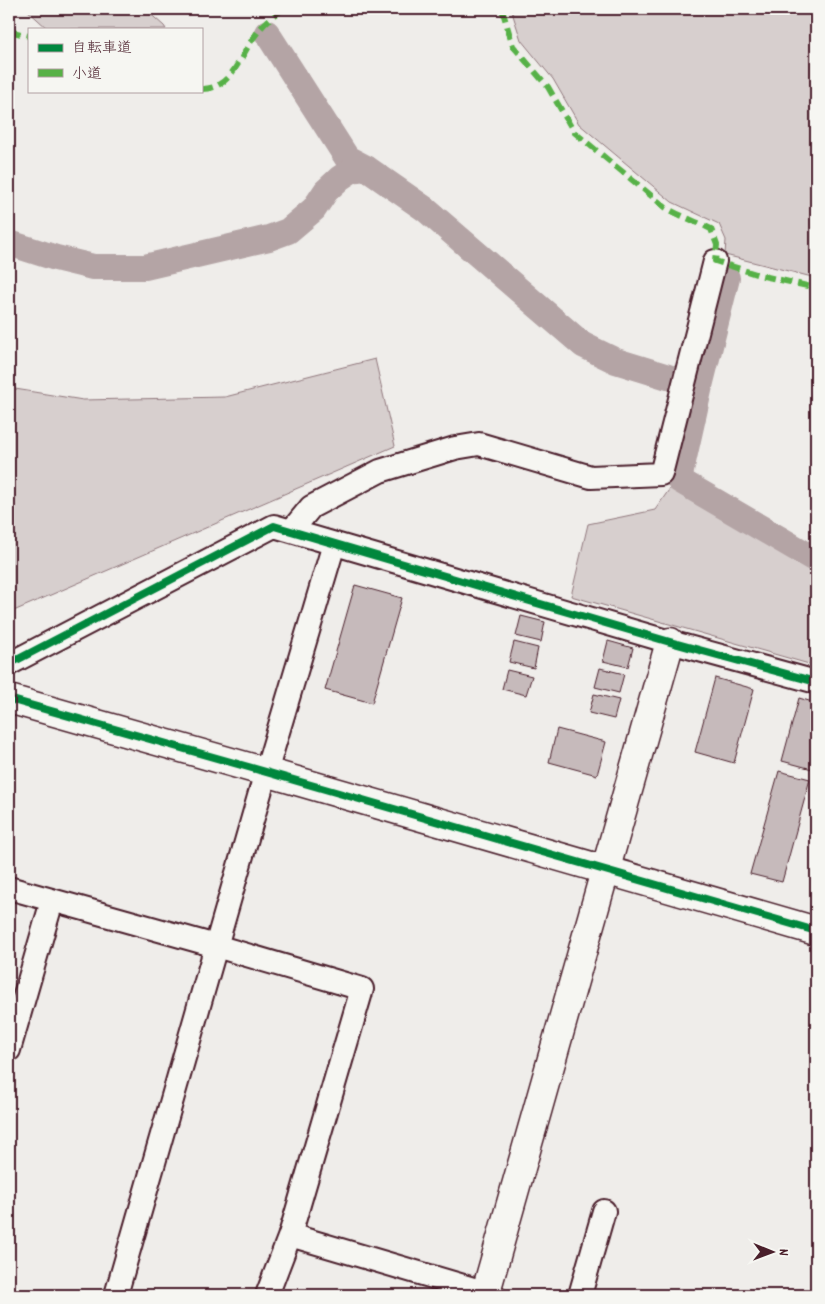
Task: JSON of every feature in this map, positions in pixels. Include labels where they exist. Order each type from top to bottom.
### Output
[{"type":"street","points":[[292,530],[311,507],[380,472],[455,448],[479,444],[590,478],[662,474],[715,261]]},
{"type":"street","points":[[9,664],[274,526],[670,642],[816,682]]},
{"type":"street","points":[[116,1295],[266,772],[334,544]]},
{"type":"street","points":[[290,1235],[488,1294],[670,642]]},
{"type":"street","points":[[9,699],[816,930]]},
{"type":"street","points":[[9,888],[362,989],[290,1235],[267,1295]]},
{"type":"street","points":[[9,1047],[52,901]]},
{"type":"street","points":[[580,1295],[604,1212]]},
{"type":"shaded area","points":[[26,9],[145,9],[165,28],[47,28]]},
{"type":"shaded area","points":[[511,9],[816,9],[816,113],[814,118],[816,121],[816,278],[725,255],[726,240],[719,224],[672,202],[579,124],[553,79],[521,40]]},
{"type":"shaded area","points":[[375,359],[395,446],[9,613],[9,388],[83,400],[225,397]]},
{"type":"shaded area","points":[[673,484],[816,568],[816,666],[571,596],[588,524],[655,510]]},
{"type":"building","points":[[355,585],[402,598],[372,703],[325,690]]},
{"type":"building","points":[[521,616],[545,622],[541,642],[516,636]]},
{"type":"building","points":[[608,641],[633,648],[628,667],[603,661]]},
{"type":"building","points":[[514,642],[538,648],[534,668],[509,662]]},
{"type":"building","points":[[600,668],[624,674],[619,693],[595,687]]},
{"type":"building","points":[[507,670],[532,676],[526,695],[502,689]]},
{"type":"building","points":[[715,678],[754,689],[734,763],[695,752]]},
{"type":"building","points":[[594,694],[619,700],[614,719],[589,713]]},
{"type":"building","points":[[799,698],[816,703],[816,770],[782,761]]},
{"type":"building","points":[[557,729],[606,742],[597,775],[549,762]]},
{"type":"building","points":[[779,771],[810,779],[782,882],[750,874]]},
{"type":"waterway","points":[[267,33],[347,158],[366,168],[425,209],[583,345],[616,361],[668,377]]},
{"type":"waterway","points":[[9,243],[56,258],[93,267],[145,267],[269,238],[288,231],[314,209],[326,191],[340,178],[352,170],[366,168]]},
{"type":"waterway","points":[[727,278],[679,480],[816,560]]},
{"type":"marked path","points":[[202,89],[212,88],[229,77],[260,29],[283,9]]},
{"type":"marked path","points":[[502,9],[513,46],[548,87],[574,132],[665,207],[711,229],[717,245],[715,261],[759,275],[816,288]]},
{"type":"marked path","points":[[9,31],[28,36]]},
{"type":"cycle path","points":[[9,664],[274,526],[670,642],[816,682]]},
{"type":"cycle path","points":[[9,699],[816,931]]}]
